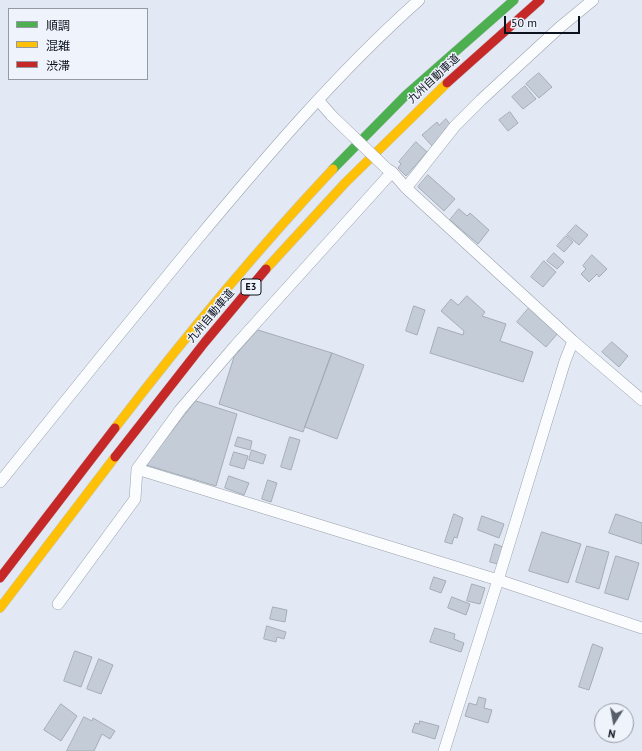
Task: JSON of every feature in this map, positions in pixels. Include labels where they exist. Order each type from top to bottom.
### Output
[{"type":"highway","name":"九州自動車道","points":[[0,578],[124,415],[184,340],[269,239],[346,156],[403,100],[477,31],[514,0]]},
{"type":"highway","name":"九州自動車道","points":[[0,608],[207,339],[283,249],[360,167],[491,42],[540,0]]},
{"type":"street","points":[[0,482],[253,172],[318,100],[385,30],[419,0]]},
{"type":"street","points":[[406,188],[455,126],[559,28],[593,0]]},
{"type":"street","points":[[318,100],[332,116],[406,188],[573,341],[642,400]]},
{"type":"street","points":[[58,604],[135,499],[137,469],[180,410],[234,346],[389,170]]},
{"type":"street","points":[[444,751],[565,361],[573,341]]},
{"type":"street","points":[[137,469],[498,580],[642,628]]},
{"type":"building","points":[[539,73],[552,87],[539,98],[526,84]]},
{"type":"building","points":[[525,86],[536,99],[523,109],[512,97]]},
{"type":"building","points":[[510,112],[518,123],[508,131],[499,120]]},
{"type":"building","points":[[446,119],[450,124],[444,130],[447,133],[433,147],[422,135],[437,122],[439,125]]},
{"type":"building","points":[[416,142],[427,152],[406,176],[398,168],[401,164],[399,162]]},
{"type":"building","points":[[428,175],[455,199],[444,211],[418,187]]},
{"type":"building","points":[[459,209],[467,216],[470,213],[489,230],[478,244],[450,220]]},
{"type":"building","points":[[576,225],[588,235],[579,245],[567,235]]},
{"type":"building","points":[[566,236],[573,242],[564,252],[557,246]]},
{"type":"building","points":[[554,253],[564,262],[557,269],[547,261]]},
{"type":"building","points":[[592,255],[607,269],[599,277],[597,274],[589,282],[581,274],[586,269],[583,266]]},
{"type":"building","points":[[544,261],[556,272],[543,287],[531,277]]},
{"type":"building","points":[[467,296],[485,312],[482,316],[506,324],[500,341],[533,352],[523,382],[430,353],[438,327],[463,335],[464,331],[441,311],[451,299],[458,305]]},
{"type":"building","points":[[414,306],[425,310],[417,335],[406,331]]},
{"type":"building","points":[[529,308],[558,333],[546,347],[517,322]]},
{"type":"building","points":[[258,330],[332,353],[303,432],[219,404],[234,357]]},
{"type":"building","points":[[612,342],[628,356],[619,367],[602,352]]},
{"type":"building","points":[[332,353],[364,365],[337,439],[305,427]]},
{"type":"building","points":[[196,401],[237,414],[216,486],[146,465]]},
{"type":"building","points":[[238,437],[252,441],[250,450],[235,446]]},
{"type":"building","points":[[290,437],[300,440],[291,470],[281,467]]},
{"type":"building","points":[[252,450],[266,455],[263,464],[249,460]]},
{"type":"building","points":[[234,452],[248,456],[244,469],[230,465]]},
{"type":"building","points":[[229,476],[249,483],[244,495],[225,488]]},
{"type":"building","points":[[268,480],[277,483],[271,502],[262,499]]},
{"type":"building","points":[[454,514],[463,518],[457,538],[454,537],[452,544],[445,542]]},
{"type":"building","points":[[616,514],[642,523],[642,544],[609,533]]},
{"type":"building","points":[[482,516],[504,524],[499,538],[478,530]]},
{"type":"building","points":[[542,532],[581,544],[568,583],[529,571]]},
{"type":"building","points":[[495,544],[503,547],[498,564],[490,562]]},
{"type":"building","points":[[587,546],[609,552],[599,589],[576,582]]},
{"type":"building","points":[[616,556],[639,563],[628,600],[605,593]]},
{"type":"building","points":[[434,577],[446,581],[441,593],[430,589]]},
{"type":"building","points":[[472,584],[485,588],[480,604],[467,601]]},
{"type":"building","points":[[452,597],[470,604],[466,615],[448,608]]},
{"type":"building","points":[[273,607],[287,610],[285,622],[270,619]]},
{"type":"building","points":[[267,626],[286,632],[284,639],[277,637],[276,642],[264,639]]},
{"type":"building","points":[[435,628],[455,634],[454,639],[464,643],[461,652],[430,642]]},
{"type":"building","points":[[593,644],[603,648],[589,690],[579,687]]},
{"type":"building","points":[[75,651],[92,657],[81,687],[64,681]]},
{"type":"building","points":[[99,659],[113,665],[101,694],[87,689]]},
{"type":"building","points":[[479,697],[486,699],[484,708],[492,710],[488,723],[465,716],[469,703],[476,705]]},
{"type":"building","points":[[61,704],[77,716],[61,741],[44,730]]},
{"type":"building","points":[[84,717],[92,721],[93,718],[115,731],[110,739],[102,734],[94,751],[67,751]]},
{"type":"building","points":[[420,721],[439,726],[435,739],[412,732],[415,723],[419,724]]},
{"type":"traffic: fast","points":[[333,169],[406,95],[514,0]]},
{"type":"traffic: slow","points":[[266,269],[345,183],[447,83]]},
{"type":"traffic: slow","points":[[115,428],[167,361],[221,296],[276,231],[333,169]]},
{"type":"traffic: slow","points":[[0,608],[115,457]]},
{"type":"traffic: jam","points":[[447,83],[540,0]]},
{"type":"traffic: jam","points":[[115,457],[205,342],[266,269]]},
{"type":"traffic: jam","points":[[0,578],[115,428]]}]
